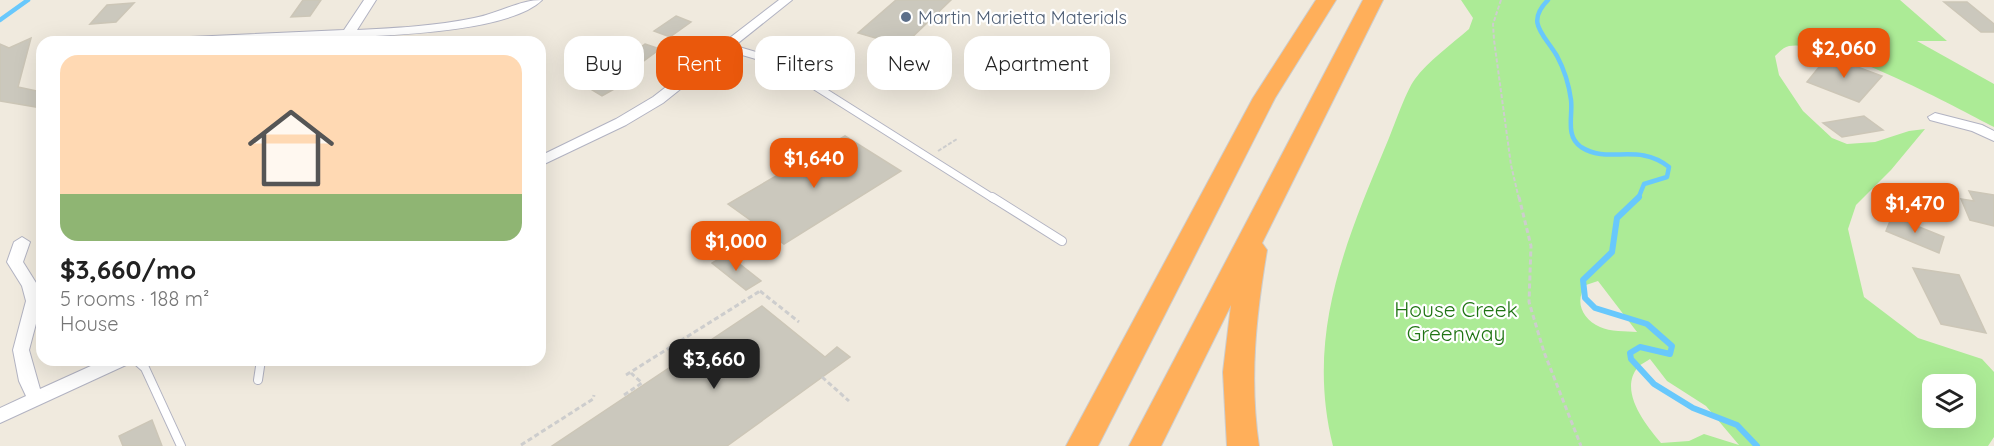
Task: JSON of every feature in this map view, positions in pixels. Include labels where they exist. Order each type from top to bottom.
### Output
[{"type":"highway","points":[[1083,441],[1264,98],[1326,0]]},
{"type":"highway","points":[[1145,446],[1372,0]]},
{"type":"highway","points":[[1243,446],[1238,405],[1237,366],[1240,328],[1259,222]]},
{"type":"street","points":[[347,36],[370,0]]},
{"type":"street","points":[[365,36],[448,27],[482,20],[536,0]]},
{"type":"street","points":[[741,36],[786,0]]},
{"type":"street","points":[[546,159],[640,111],[672,90]]},
{"type":"street","points":[[1935,117],[1977,128],[1994,137]]},
{"type":"street","points":[[22,242],[15,262],[30,286],[34,301],[21,350],[28,381],[36,400]]},
{"type":"street","points":[[0,416],[107,366]]},
{"type":"lane","points":[[743,52],[760,57],[796,74],[1062,241]]},
{"type":"lane","points":[[143,366],[181,446]]},
{"type":"lane","points":[[258,380],[260,366]]},
{"type":"path","points":[[1501,0],[1493,24],[1494,40],[1511,165],[1531,246],[1529,302],[1544,352],[1581,446]]},
{"type":"path","points":[[942,148],[957,139]]},
{"type":"path","points":[[626,375],[759,290],[799,322]]},
{"type":"path","points":[[624,395],[642,383],[631,373]]},
{"type":"path","points":[[822,377],[849,401]]},
{"type":"path","points":[[521,446],[593,399],[594,395]]},
{"type":"green space","name":"House Creek Greenway","points":[[1461,0],[1900,0],[1947,41],[1917,41],[1994,84],[1994,127],[1892,76],[1833,53],[1808,47],[1789,46],[1775,56],[1779,75],[1803,111],[1832,138],[1847,144],[1875,142],[1909,131],[1925,129],[1891,170],[1856,205],[1848,229],[1864,297],[1918,338],[1982,359],[1994,372],[1994,437],[1988,446],[1333,446],[1326,406],[1324,368],[1326,331],[1343,258],[1369,186],[1411,85],[1440,53],[1469,29],[1473,18]],"holes":[[[1598,281],[1637,332],[1613,331],[1594,324],[1584,314],[1580,303],[1582,291],[1586,285]],[[1650,359],[1667,381],[1706,406],[1739,445],[1704,434],[1689,441],[1661,443],[1636,407],[1631,386],[1638,367]]]},
{"type":"building","points":[[303,0],[321,0],[310,16],[291,17]]},
{"type":"building","name":"Martin Marietta Materials","points":[[896,0],[951,0],[913,36],[868,36],[858,33]]},
{"type":"building","points":[[1944,2],[1967,2],[1994,24],[1994,32],[1981,32]]},
{"type":"building","points":[[134,3],[116,22],[90,24],[107,5]]},
{"type":"building","points":[[676,16],[691,22],[671,36],[654,31]]},
{"type":"building","points":[[31,38],[18,87],[36,91],[36,107],[0,101],[0,44],[9,48]]},
{"type":"building","points":[[644,45],[656,48],[656,52],[644,61]]},
{"type":"building","points":[[1828,56],[1882,76],[1859,102],[1807,82]]},
{"type":"building","points":[[592,90],[613,90],[602,96]]},
{"type":"building","points":[[1864,116],[1883,130],[1842,137],[1823,123]]},
{"type":"building","points":[[845,136],[901,171],[784,244],[728,204]]},
{"type":"building","points":[[1969,191],[1994,195],[1994,226],[1970,220],[1961,199],[1974,201]]},
{"type":"building","points":[[1892,216],[1944,237],[1939,253],[1886,231]]},
{"type":"building","points":[[727,254],[761,281],[746,290],[712,263]]},
{"type":"building","points":[[1913,268],[1959,275],[1986,333],[1941,324]]},
{"type":"building","points":[[762,306],[825,357],[837,347],[850,357],[727,446],[552,446]]},
{"type":"building","points":[[152,420],[162,446],[123,446],[119,436]]},
{"type":"waterway","points":[[0,20],[28,0]]},
{"type":"waterway","points":[[1548,0],[1541,8],[1537,22],[1542,35],[1557,56],[1566,77],[1571,100],[1571,132],[1576,142],[1592,152],[1646,156],[1669,167],[1667,177],[1644,184],[1639,197]]},
{"type":"waterway","points":[[1639,197],[1617,218],[1612,252],[1583,280],[1585,298],[1595,308],[1647,324],[1672,346],[1670,354],[1640,347],[1630,353],[1631,359],[1654,384],[1693,408],[1737,425],[1757,446]]},
{"type":"place","name":"Martin Marietta Materials","points":[[906,17]]}]
